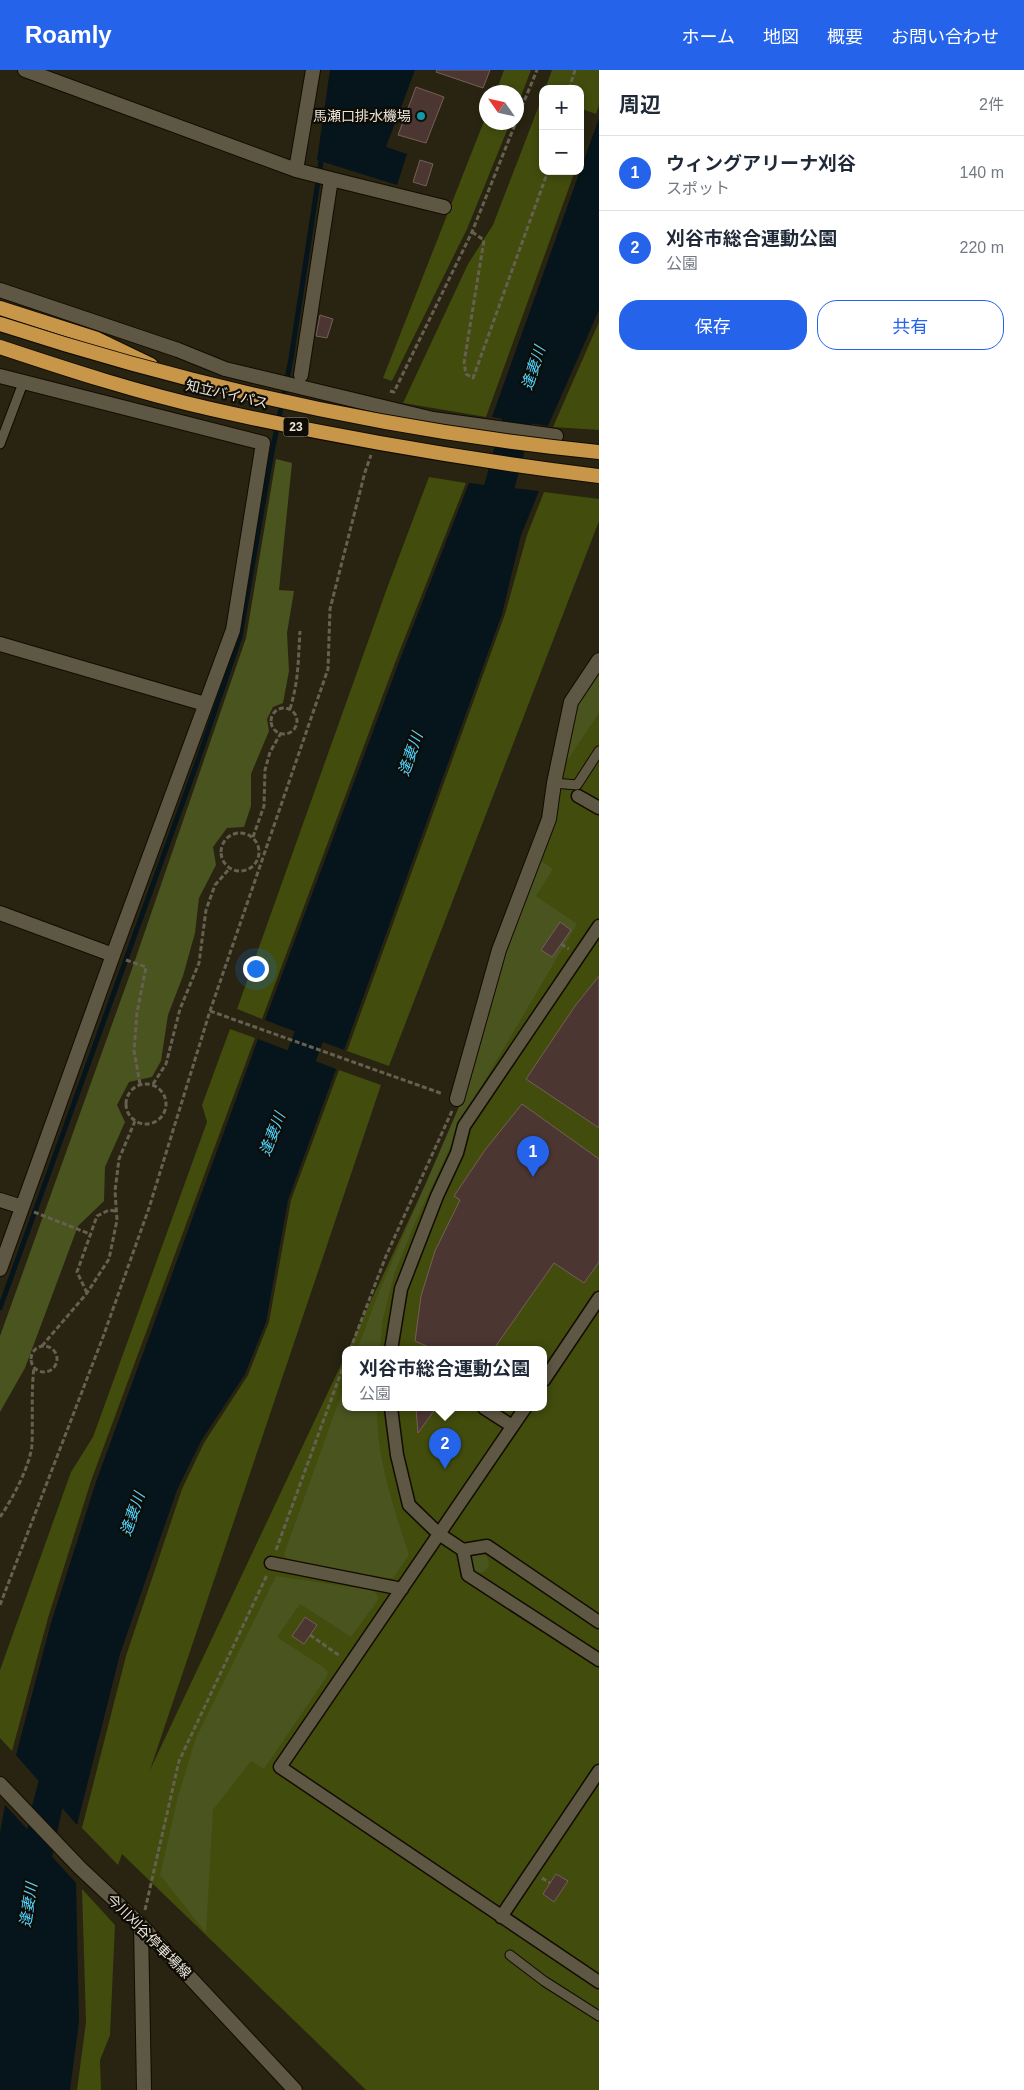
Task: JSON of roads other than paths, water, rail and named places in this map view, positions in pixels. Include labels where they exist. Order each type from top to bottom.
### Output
[{"type":"highway","points":[[0,308],[97,339],[175,376]]},
{"type":"highway","name":"知立バイパス","points":[[0,324],[175,376],[408,426],[540,446],[599,452]]},
{"type":"highway","name":"知立バイパス","points":[[0,348],[70,370],[209,408],[356,440],[520,467],[599,476]]},
{"type":"street","points":[[25,70],[296,170],[444,207]]},
{"type":"street","points":[[296,170],[313,70]]},
{"type":"street","points":[[302,375],[330,179]]},
{"type":"street","points":[[0,290],[178,350],[225,369],[433,419],[556,436]]},
{"type":"street","points":[[0,376],[263,443],[234,630],[113,955],[0,1269]]},
{"type":"street","points":[[0,644],[205,704]]},
{"type":"street","points":[[457,1099],[499,950],[549,819],[570,702],[599,660]]},
{"type":"street","points":[[578,796],[599,808]]},
{"type":"street","points":[[0,913],[113,955]]},
{"type":"street","points":[[394,1346],[401,1289],[437,1196],[457,1154],[464,1126],[599,926]]},
{"type":"street","points":[[0,1200],[22,1208]]},
{"type":"street","points":[[547,1376],[599,1298]]},
{"type":"street","points":[[391,1411],[397,1455],[409,1505],[439,1534],[463,1550],[487,1546],[599,1622]]},
{"type":"street","points":[[489,1411],[512,1426]]},
{"type":"street","points":[[523,1411],[280,1767],[599,1982]]},
{"type":"street","points":[[463,1550],[468,1574],[599,1660]]},
{"type":"street","points":[[271,1563],[402,1589]]},
{"type":"street","points":[[501,1917],[599,1771]]},
{"type":"street","name":"今川刈谷停車場線","points":[[0,1784],[80,1868],[141,1925],[296,2090]]},
{"type":"street","points":[[141,1925],[144,2090]]},
{"type":"lane","points":[[0,444],[23,383]]},
{"type":"lane","points":[[554,783],[577,785],[599,751]]},
{"type":"lane","points":[[510,1955],[544,1981],[599,2016]]},
{"type":"water","points":[[330,70],[415,70],[386,147],[407,154],[397,185],[317,160]]},
{"type":"water","points":[[599,118],[599,310],[548,426],[492,417],[579,175],[584,175],[584,160]]},
{"type":"water","points":[[469,483],[539,491],[521,535],[502,614],[344,1050],[265,1020],[399,662]]},
{"type":"water","points":[[258,1039],[336,1069],[288,1200],[266,1322],[245,1374],[201,1441],[177,1490],[120,1654],[77,1825],[16,1755],[51,1623],[96,1482]]},
{"type":"water","points":[[5,1805],[76,1883],[79,2022],[70,2090],[0,2090],[0,1833]]},
{"type":"waterway","points":[[0,1308],[198,760],[240,637],[271,457],[291,359],[322,155]]},
{"type":"waterway","name":"逢妻川","points":[[489,525],[528,381]]},
{"type":"waterway","name":"逢妻川","points":[[288,1093],[323,998]]},
{"type":"waterway","name":"逢妻川","points":[[31,1884],[47,1808],[61,1756]]},
{"type":"place","name":"馬瀬口排水機場","points":[[421,116]]},
{"type":"place","name":"ウィングアリーナ刈谷","points":[[533,1177]]},
{"type":"place","name":"刈谷市総合運動公園","points":[[445,1469]]}]
